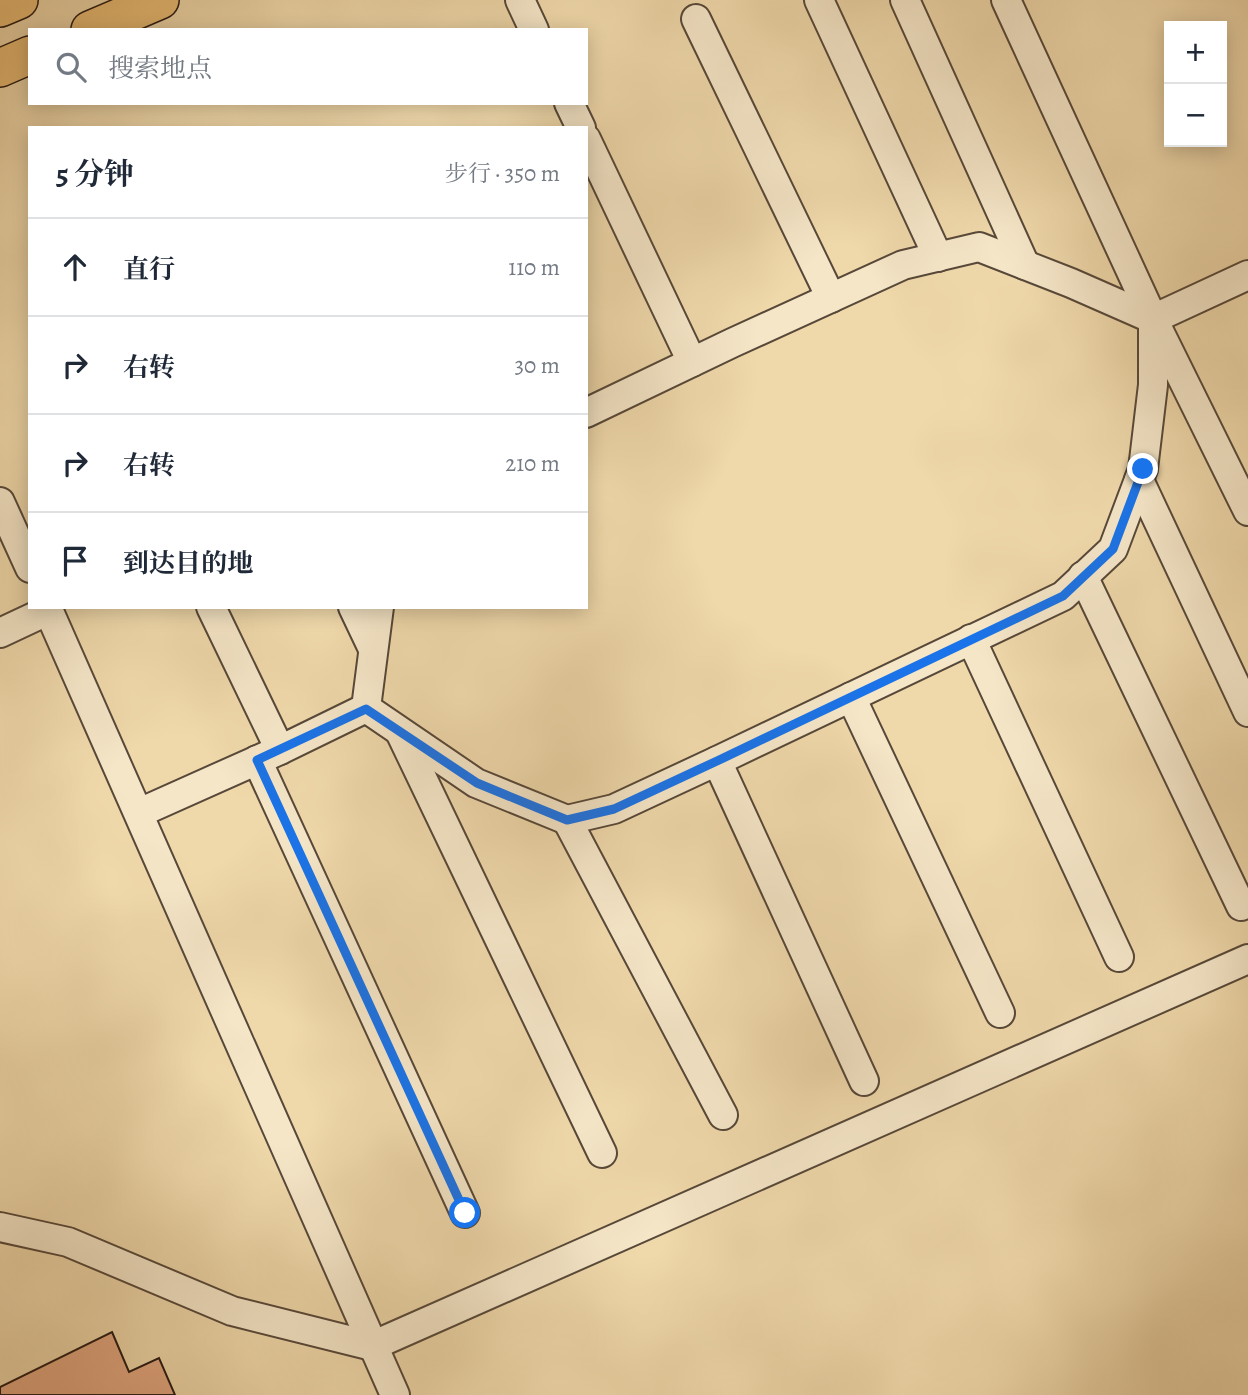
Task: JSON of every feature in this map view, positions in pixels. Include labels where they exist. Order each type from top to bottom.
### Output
[{"type":"main road","points":[[0,8],[19,0]]},
{"type":"main road","points":[[95,28],[160,0]]},
{"type":"main road","points":[[0,68],[28,56]]},
{"type":"lane","points":[[520,0],[533,28]]},
{"type":"lane","points":[[819,0],[938,257]]},
{"type":"lane","points":[[905,0],[1025,265]]},
{"type":"lane","points":[[1006,0],[1153,319],[1248,511]]},
{"type":"lane","points":[[696,19],[831,298]]},
{"type":"lane","points":[[570,105],[580,126]]},
{"type":"lane","points":[[588,143],[692,362]]},
{"type":"lane","points":[[588,412],[903,265],[979,247],[1153,319],[1248,275]]},
{"type":"lane","points":[[366,709],[477,783],[567,820],[614,809],[1063,596],[1113,549],[1143,469],[1153,385],[1153,319]]},
{"type":"lane","points":[[1139,480],[1248,712]]},
{"type":"lane","points":[[0,502],[28,564]]},
{"type":"lane","points":[[1083,576],[1241,906]]},
{"type":"lane","points":[[0,633],[48,609],[395,1395]]},
{"type":"lane","points":[[212,609],[268,755],[465,1213]]},
{"type":"lane","points":[[354,609],[373,650]]},
{"type":"lane","points":[[366,709],[379,609]]},
{"type":"lane","points":[[971,639],[1119,957]]},
{"type":"lane","points":[[850,697],[1000,1013]]},
{"type":"lane","points":[[139,813],[366,709]]},
{"type":"lane","points":[[399,731],[602,1153]]},
{"type":"lane","points":[[717,761],[863,1081]]},
{"type":"lane","points":[[567,820],[723,1115]]},
{"type":"lane","points":[[0,1227],[68,1241],[232,1311],[372,1346],[1248,959]]},
{"type":"building","points":[[112,1332],[129,1372],[159,1358],[175,1395],[0,1395],[0,1387]]},
{"type":"route","points":[[465,1213],[257,760],[366,709],[477,783],[567,820],[614,809],[1063,596],[1113,549],[1143,469]]}]
